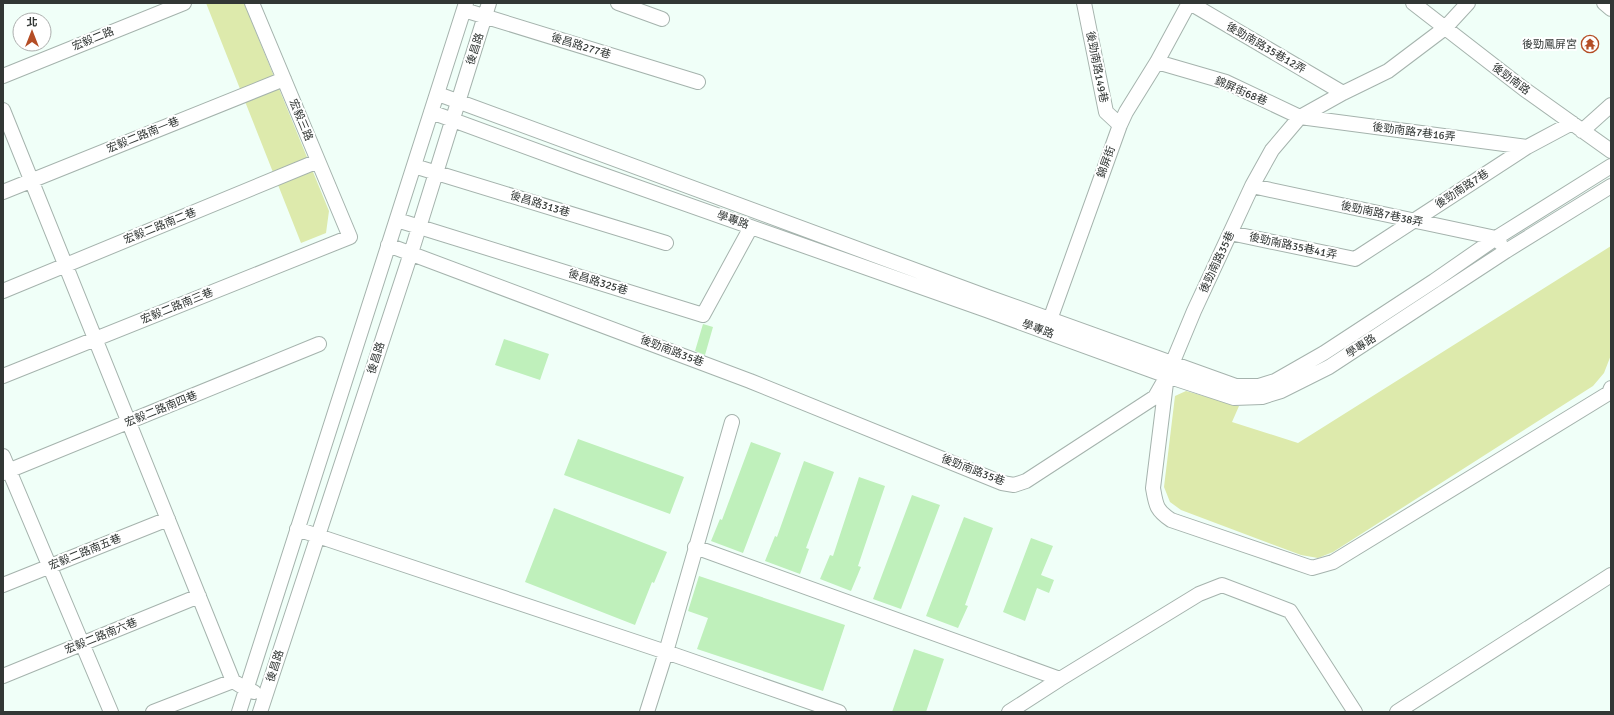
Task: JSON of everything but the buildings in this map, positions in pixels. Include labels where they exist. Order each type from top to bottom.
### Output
[{"type":"street","name":"宏毅二路","points":[[3,76],[184,3]]},
{"type":"street","name":"宏毅三路","points":[[252,3],[350,236]]},
{"type":"street","name":"後昌路","points":[[260,712],[411,253],[489,3]]},
{"type":"street","points":[[618,3],[662,19]]},
{"type":"street","name":"後勁南路149巷","points":[[1084,3],[1106,112],[1120,125]]},
{"type":"street","name":"錦屏街","points":[[1048,325],[1120,125],[1189,3]]},
{"type":"street","name":"後勁南路35巷12弄","points":[[1189,3],[1343,93]]},
{"type":"street","name":"後勁南路","points":[[1413,3],[1524,89],[1611,151]]},
{"type":"street","name":"後勁南路35巷","points":[[388,245],[750,381],[1002,483],[1014,485],[1026,481],[1156,397],[1173,363],[1194,311],[1252,186],[1272,150],[1300,117],[1343,93],[1388,71],[1445,28],[1468,3]]},
{"type":"street","points":[[1604,3],[1611,9]]},
{"type":"street","name":"後昌路","points":[[239,712],[465,7]]},
{"type":"street","name":"後昌路277巷","points":[[465,7],[485,17],[698,82]]},
{"type":"street","name":"錦屏街68巷","points":[[1157,62],[1226,82],[1300,117]]},
{"type":"street","name":"宏毅二路南一巷","points":[[3,192],[284,79]]},
{"type":"street","name":"學專路","points":[[438,94],[1048,325],[1167,376],[1234,398],[1262,397],[1281,391],[1329,367],[1506,251],[1611,186]]},
{"type":"street","name":"後勁南路7巷","points":[[1355,260],[1527,146],[1577,127],[1611,105]]},
{"type":"street","points":[[3,110],[233,681],[246,690],[265,695]]},
{"type":"street","name":"學專路","points":[[431,112],[751,227],[1048,325],[1173,363],[1236,386],[1259,386],[1275,381],[1330,349],[1434,281],[1496,238],[1611,166]]},
{"type":"street","name":"後勁南路7巷16弄","points":[[1300,117],[1527,146]]},
{"type":"street","name":"宏毅二路南二巷","points":[[3,291],[318,161]]},
{"type":"street","name":"後昌路313巷","points":[[414,166],[666,243]]},
{"type":"street","name":"後勁南路7巷38弄","points":[[1252,186],[1496,238]]},
{"type":"street","name":"後昌路325巷","points":[[396,220],[703,315],[751,227]]},
{"type":"street","name":"後勁南路35巷41弄","points":[[1230,233],[1355,260]]},
{"type":"street","name":"宏毅二路南三巷","points":[[3,376],[350,236]]},
{"type":"street","points":[[1496,238],[1506,251]]},
{"type":"street","name":"宏毅二路南四巷","points":[[6,472],[319,344]]},
{"type":"street","points":[[1167,376],[1153,488],[1155,500],[1160,512],[1171,520],[1312,568],[1332,562],[1609,393],[1611,388]]},
{"type":"street","points":[[647,712],[666,652],[732,422]]},
{"type":"street","points":[[3,456],[6,472],[49,566],[111,712]]},
{"type":"street","name":"宏毅二路南五巷","points":[[3,585],[168,518]]},
{"type":"street","points":[[297,529],[666,652],[839,712]]},
{"type":"street","points":[[695,547],[1060,679]]},
{"type":"street","points":[[1397,712],[1611,575]]},
{"type":"street","points":[[1010,712],[1060,679],[1199,594],[1222,585],[1290,611],[1355,712]]},
{"type":"street","name":"宏毅二路南六巷","points":[[3,676],[199,596]]},
{"type":"street","points":[[153,712],[233,681]]},
{"type":"green space","points":[[206,3],[244,3],[329,211],[326,233],[301,243]]},
{"type":"green space","points":[[1611,246],[1611,355],[1604,373],[1593,386],[1333,552],[1318,558],[1301,555],[1181,510],[1170,502],[1164,487],[1175,396],[1186,391],[1239,406],[1232,422],[1298,443]]},
{"type":"place","name":"後勁鳳屏宮","points":[[1590,44]]}]
